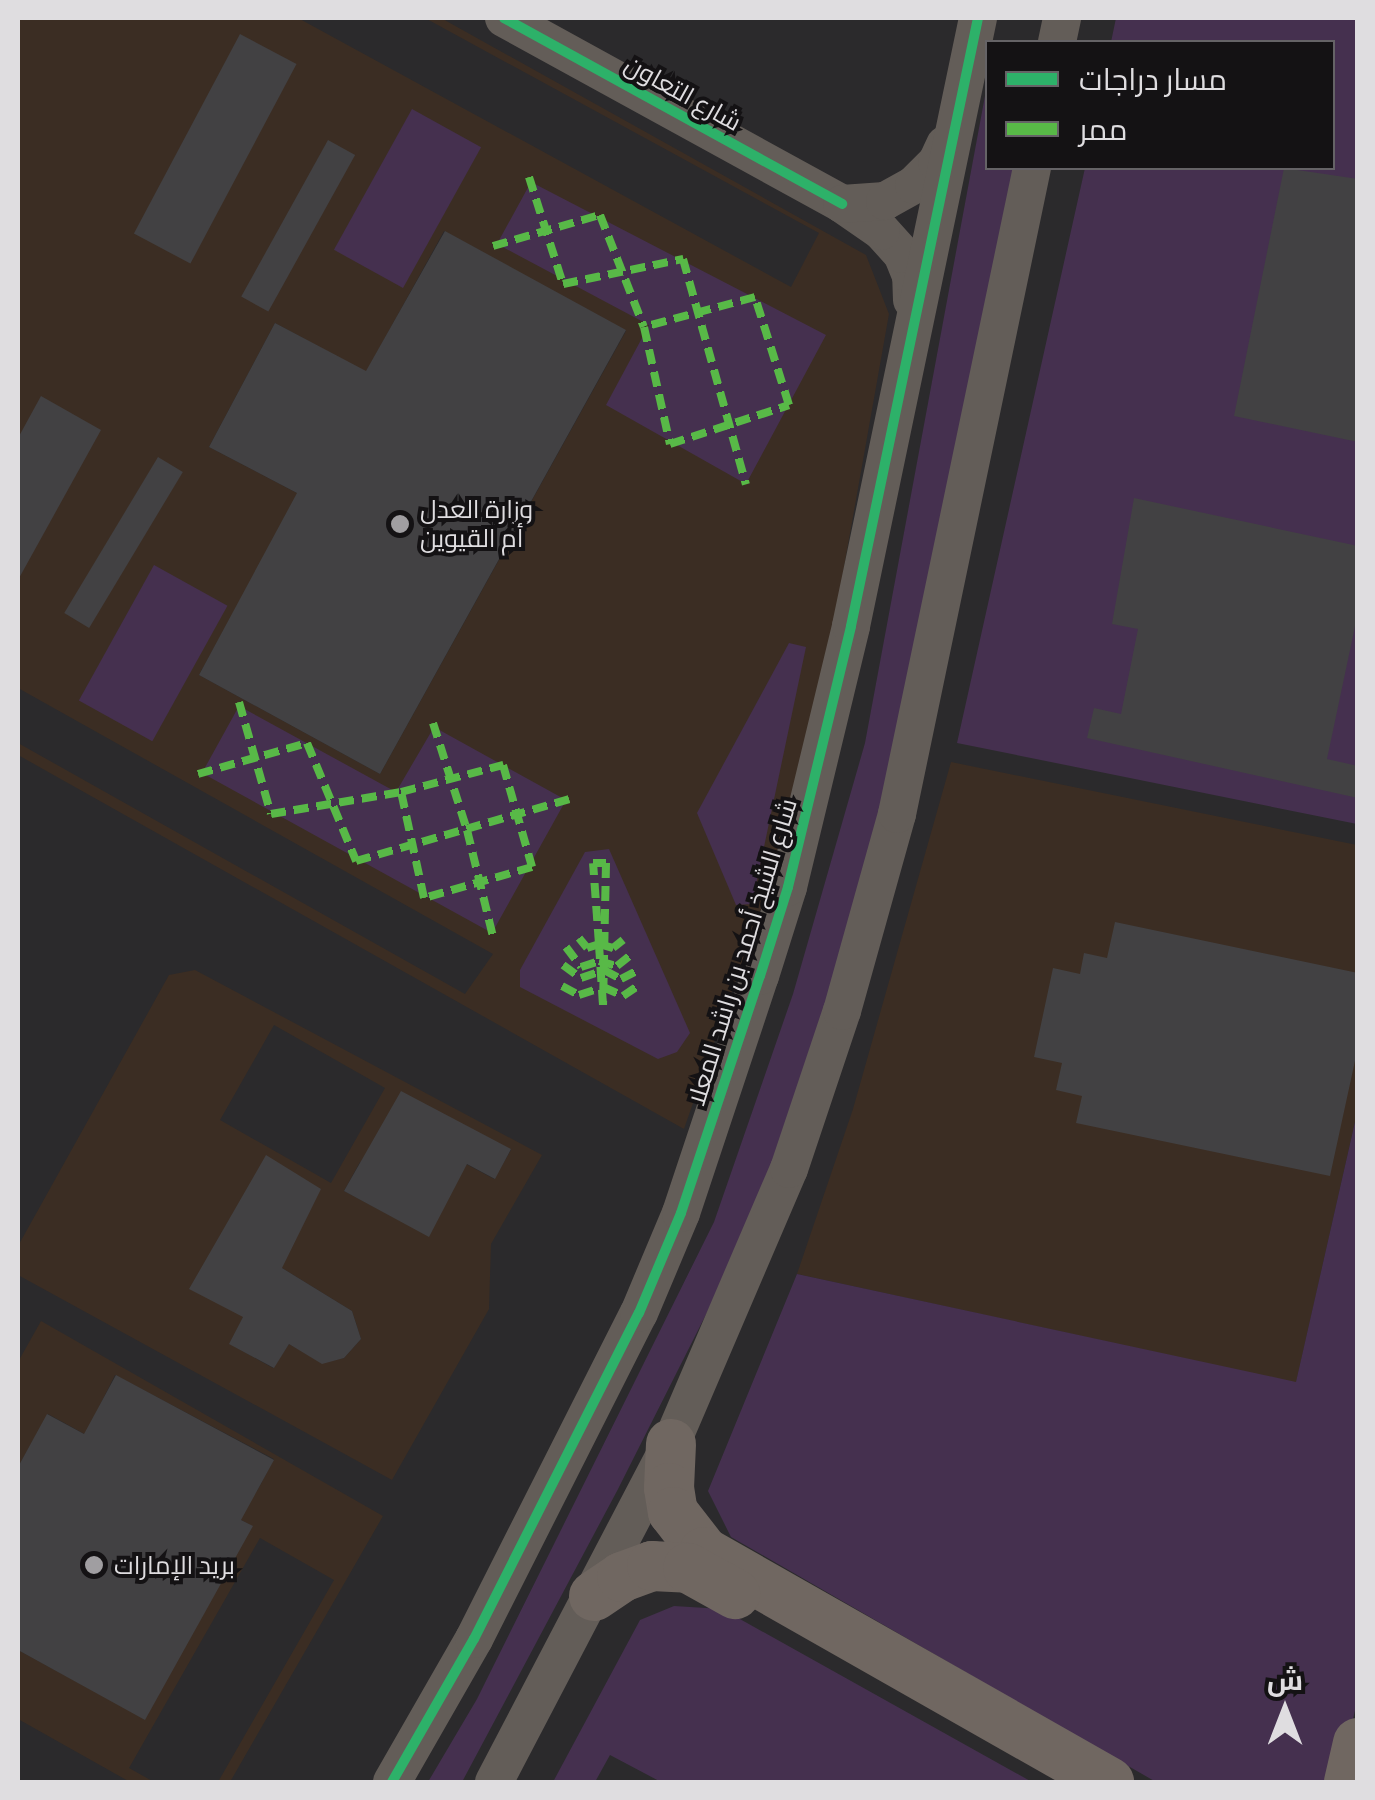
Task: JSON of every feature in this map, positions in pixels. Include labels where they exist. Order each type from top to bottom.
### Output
[{"type":"main road","points":[[672,1444],[668,1488],[673,1512],[704,1552],[1109,1782]]},
{"type":"main road","points":[[594,1596],[622,1577],[652,1566],[688,1568],[1075,1782]]},
{"type":"street","name":"شارع التعاون","points":[[504,18],[842,204],[882,231],[902,254],[911,276],[913,326]]},
{"type":"street","name":"شارع الشيخ أحمد بن راشد المعلا","points":[[392,1782],[474,1639],[610,1371],[681,1213],[788,887],[851,626],[978,18]]},
{"type":"street","points":[[842,204],[885,200],[914,185],[938,162],[954,124]]},
{"type":"street","points":[[494,1782],[672,1444],[788,1169],[842,1011],[901,796],[1032,170]]},
{"type":"shaded area","points":[[18,18],[298,18],[791,287],[819,233],[425,18],[441,18],[866,255],[889,314],[836,612],[770,883],[684,1129],[18,755],[18,743],[465,994],[493,954],[18,688]],"holes":[[[444,231],[626,331],[380,774],[199,675]],[[275,323],[362,370],[297,493],[209,447]]]},
{"type":"shaded area","points":[[1116,18],[1357,18],[1357,824],[957,743],[1085,170],[1335,170],[1335,40],[1111,40]]},
{"type":"shaded area","points":[[985,96],[985,170],[1015,170],[895,761],[827,1006],[749,1229],[617,1491],[462,1782],[428,1782],[477,1699],[714,1222],[793,994],[865,743]]},
{"type":"shaded area","points":[[412,109],[481,147],[403,288],[334,250]]},
{"type":"shaded area","points":[[531,182],[826,335],[746,484],[606,405],[649,325],[497,244]]},
{"type":"shaded area","points":[[154,565],[227,606],[152,741],[79,701]]},
{"type":"shaded area","points":[[789,643],[806,647],[752,904],[736,905],[697,813]]},
{"type":"shaded area","points":[[239,706],[396,792],[434,727],[566,800],[492,933],[202,773]]},
{"type":"shaded area","points":[[951,762],[1357,845],[1357,1113],[1296,1383],[797,1274],[853,1109]]},
{"type":"shaded area","points":[[609,849],[690,1033],[677,1052],[658,1059],[520,987],[520,970],[585,852]]},
{"type":"shaded area","points":[[195,970],[542,1155],[491,1244],[489,1309],[392,1480],[18,1275],[18,1246],[169,975]],"holes":[[[274,1025],[385,1088],[331,1183],[220,1120]],[[386,1121],[510,1149],[494,1179]],[[360,1162],[443,1207],[429,1236],[344,1191]],[[282,1268],[352,1311],[361,1339],[344,1358],[322,1363],[289,1344],[273,1368],[230,1344],[243,1317]]]},
{"type":"shaded area","points":[[1357,1113],[1358,1697],[1339,1782],[1156,1782],[731,1537],[708,1491],[797,1274],[1296,1382]]},
{"type":"shaded area","points":[[41,1321],[383,1516],[230,1782],[218,1782],[334,1580],[260,1538],[129,1768],[154,1782],[130,1782],[18,1719],[18,1650],[145,1719],[252,1526],[48,1414],[18,1467],[18,1362]],"holes":[[[115,1375],[274,1459],[257,1491],[99,1407]]]},
{"type":"shaded area","points":[[674,1606],[722,1609],[1032,1782],[661,1782],[610,1755],[595,1782],[553,1782],[640,1620]]},
{"type":"building","points":[[240,34],[297,64],[190,264],[134,234]]},
{"type":"building","points":[[328,140],[355,155],[268,312],[241,297]]},
{"type":"building","points":[[1284,170],[1358,179],[1358,442],[1234,416]]},
{"type":"building","name":"وزارة العدل أم القيوين","points":[[445,231],[626,330],[380,774],[199,675],[297,493],[209,447],[275,323],[366,371]]},
{"type":"building","points":[[41,396],[101,430],[18,580],[18,438]]},
{"type":"building","points":[[158,457],[183,472],[89,628],[64,613]]},
{"type":"building","points":[[1134,498],[1358,546],[1358,612],[1327,759],[1358,766],[1358,798],[1087,738],[1094,708],[1121,714],[1138,629],[1112,624]]},
{"type":"building","points":[[1115,922],[1358,973],[1358,1047],[1330,1176],[1076,1123],[1082,1096],[1056,1090],[1062,1063],[1034,1057],[1053,968],[1080,974],[1084,953],[1107,958]]},
{"type":"building","points":[[401,1091],[511,1149],[495,1179],[467,1164],[429,1237],[344,1191]]},
{"type":"building","points":[[266,1155],[321,1189],[282,1268],[352,1311],[361,1339],[344,1358],[322,1364],[289,1344],[274,1368],[229,1344],[243,1317],[189,1289]]},
{"type":"building","points":[[116,1375],[274,1460],[241,1520],[253,1526],[145,1720],[18,1650],[18,1467],[47,1414],[84,1434]]},
{"type":"marked path","points":[[529,177],[563,284],[683,259],[746,484]]},
{"type":"marked path","points":[[493,246],[600,215],[644,327],[670,444],[789,405],[755,297],[644,327]]},
{"type":"marked path","points":[[239,702],[271,814],[401,792],[503,765],[532,867],[424,898],[401,792]]},
{"type":"marked path","points":[[433,723],[467,830],[493,937]]},
{"type":"marked path","points":[[198,774],[307,743],[356,861],[569,799]]},
{"type":"marked path","points":[[593,863],[606,863],[603,1005],[599,944],[593,863]]},
{"type":"marked path","points":[[579,938],[587,948],[599,944],[613,948],[623,940]]},
{"type":"marked path","points":[[566,947],[581,967],[599,961],[617,966],[633,953]]},
{"type":"marked path","points":[[563,965],[581,978],[604,970],[621,979],[639,970]]},
{"type":"marked path","points":[[562,986],[579,995],[603,987],[623,996],[638,986]]},
{"type":"cycle path","points":[[504,18],[842,204]]},
{"type":"cycle path","points":[[392,1782],[474,1639],[639,1313],[681,1213],[760,976],[788,887],[851,626],[978,18]]},
{"type":"place","name":"وزارة العدل أم القيوين","points":[[400,524]]},
{"type":"place","name":"بريد الإمارات","points":[[94,1565]]}]
